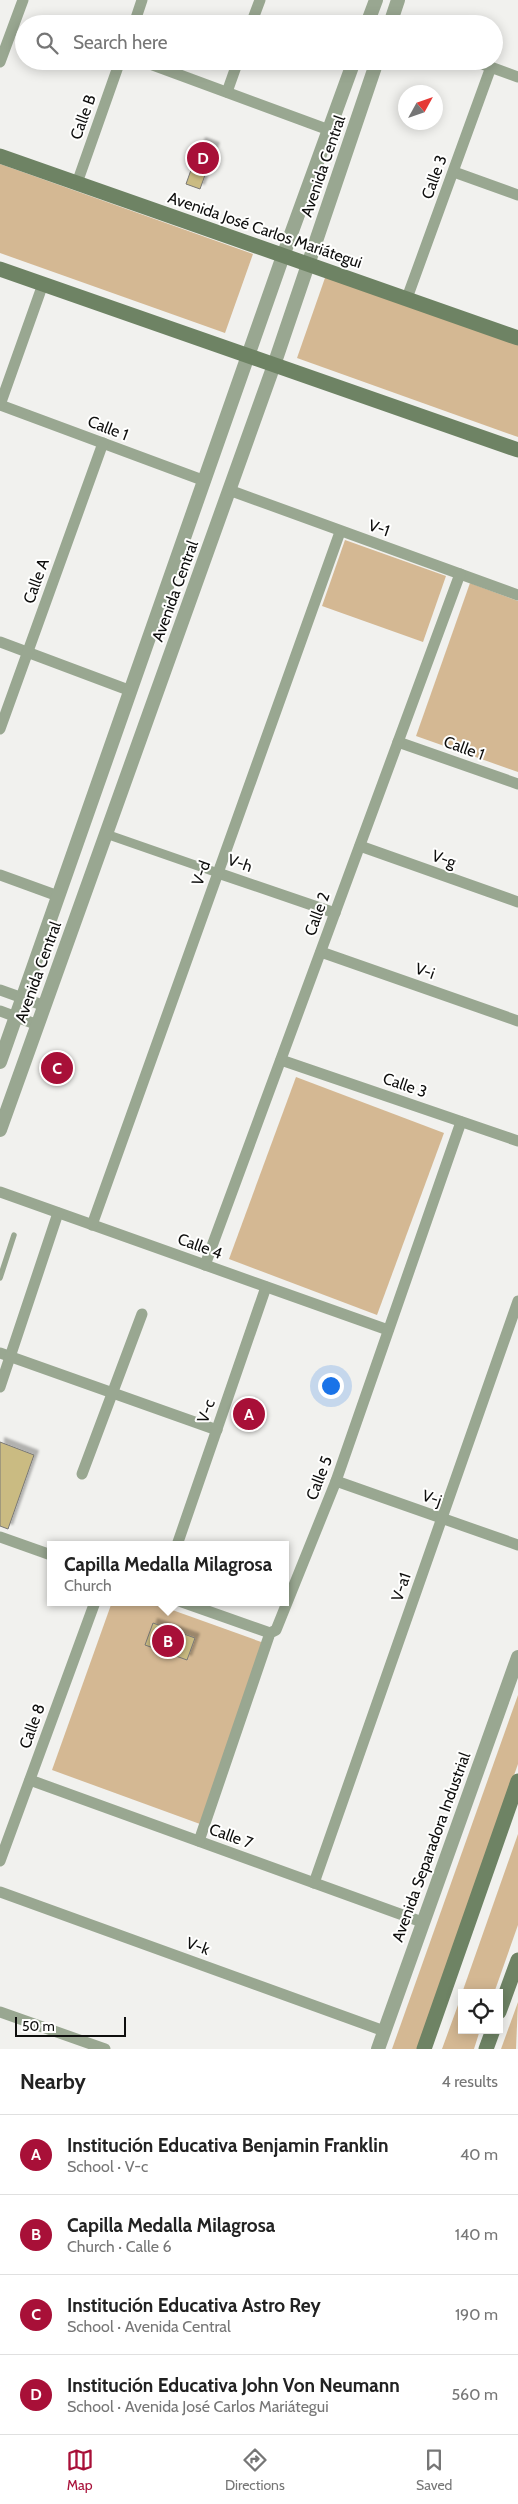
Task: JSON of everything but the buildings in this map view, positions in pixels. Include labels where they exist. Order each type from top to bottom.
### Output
[{"type":"main road","name":"Avenida José Carlos Mariátegui","points":[[0,156],[518,338]]},
{"type":"main road","points":[[0,269],[518,450]]},
{"type":"main road","points":[[424,2049],[518,1781]]},
{"type":"main road","points":[[503,2001],[518,1960]]},
{"type":"main road","points":[[486,2049],[492,2034]]},
{"type":"street","points":[[17,15],[23,0]]},
{"type":"street","points":[[137,15],[142,0]]},
{"type":"street","points":[[254,15],[260,0]]},
{"type":"street","points":[[370,15],[376,0]]},
{"type":"street","points":[[393,15],[398,0]]},
{"type":"street","points":[[0,62],[15,22]]},
{"type":"street","name":"Calle B","points":[[77,183],[117,70]]},
{"type":"street","points":[[167,70],[329,130]]},
{"type":"street","points":[[227,92],[235,70]]},
{"type":"street","name":"Avenida Central","points":[[0,1062],[283,256],[351,70]]},
{"type":"street","name":"Avenida Central","points":[[0,1130],[274,365],[374,70]]},
{"type":"street","name":"Calle 3","points":[[407,298],[490,70]]},
{"type":"street","points":[[500,70],[518,76]]},
{"type":"street","points":[[454,172],[518,195]]},
{"type":"street","points":[[0,405],[43,284]]},
{"type":"street","name":"Calle 1","points":[[0,405],[205,481]]},
{"type":"street","name":"Calle A","points":[[0,729],[103,443]]},
{"type":"street","name":"V-1","points":[[229,490],[340,532],[518,595]]},
{"type":"street","name":"V-d","points":[[92,1225],[340,532]]},
{"type":"street","name":"Calle 2","points":[[205,1265],[460,574]]},
{"type":"street","points":[[0,642],[130,691]]},
{"type":"street","name":"Calle 1","points":[[398,742],[518,784]]},
{"type":"street","name":"V-h","points":[[106,834],[335,913]]},
{"type":"street","name":"V-g","points":[[360,846],[518,902]]},
{"type":"street","points":[[0,876],[58,896]]},
{"type":"street","name":"V-i","points":[[321,952],[518,1021]]},
{"type":"street","points":[[0,990],[44,1006]]},
{"type":"street","points":[[0,1011],[38,1025]]},
{"type":"street","name":"Calle 3","points":[[281,1060],[518,1141]]},
{"type":"street","name":"Calle 5","points":[[289,1598],[336,1481],[461,1122]]},
{"type":"street","name":"Calle 4","points":[[0,1192],[388,1330]]},
{"type":"street","points":[[0,1386],[5,1355],[58,1213]]},
{"type":"street","name":"V-c","points":[[178,1541],[266,1287]]},
{"type":"street","name":"V-a1","points":[[314,1883],[518,1301]]},
{"type":"street","points":[[82,1474],[142,1314]]},
{"type":"street","points":[[5,1355],[217,1430]]},
{"type":"street","name":"V-j","points":[[336,1481],[518,1545]]},
{"type":"street","points":[[0,1537],[47,1554]]},
{"type":"street","name":"Calle 8","points":[[0,1861],[94,1606]]},
{"type":"street","points":[[193,1606],[270,1634]]},
{"type":"street","name":"Calle 5","points":[[199,1841],[270,1634],[276,1630],[286,1606]]},
{"type":"street","name":"Avenida Separadora Industrial","points":[[378,2049],[518,1657]]},
{"type":"street","name":"Calle 7","points":[[30,1780],[422,1922]]},
{"type":"street","name":"V-k","points":[[0,1892],[384,2031]]},
{"type":"street","points":[[0,2012],[105,2049]]},
{"type":"lane","points":[[0,1278],[14,1235]]},
{"type":"shaded area","points":[[0,164],[253,254],[225,333],[0,253]]},
{"type":"shaded area","points":[[326,275],[518,343],[518,437],[297,358]]},
{"type":"shaded area","points":[[345,540],[446,576],[423,642],[322,606]]},
{"type":"shaded area","points":[[470,583],[518,601],[518,772],[416,736]]},
{"type":"shaded area","points":[[296,1077],[444,1133],[377,1315],[229,1259]]},
{"type":"shaded area","points":[[111,1606],[161,1606],[264,1643],[200,1824],[52,1770]]},
{"type":"shaded area","points":[[518,1695],[518,1764],[417,2049],[392,2049]]},
{"type":"shaded area","points":[[518,1834],[518,1925],[495,1989],[463,1989]]},
{"type":"shaded area","points":[[518,2002],[516,2049],[501,2049]]},
{"type":"shaded area","points":[[458,2005],[458,2034],[479,2034],[474,2049],[442,2049]]},
{"type":"place","name":"Institución Educativa John Von Neumann","points":[[203,158]]},
{"type":"place","name":"Institución Educativa Astro Rey","points":[[57,1068]]},
{"type":"place","name":"Institución Educativa Benjamin Franklin","points":[[249,1414]]},
{"type":"place","name":"Capilla Medalla Milagrosa","points":[[168,1641]]}]
